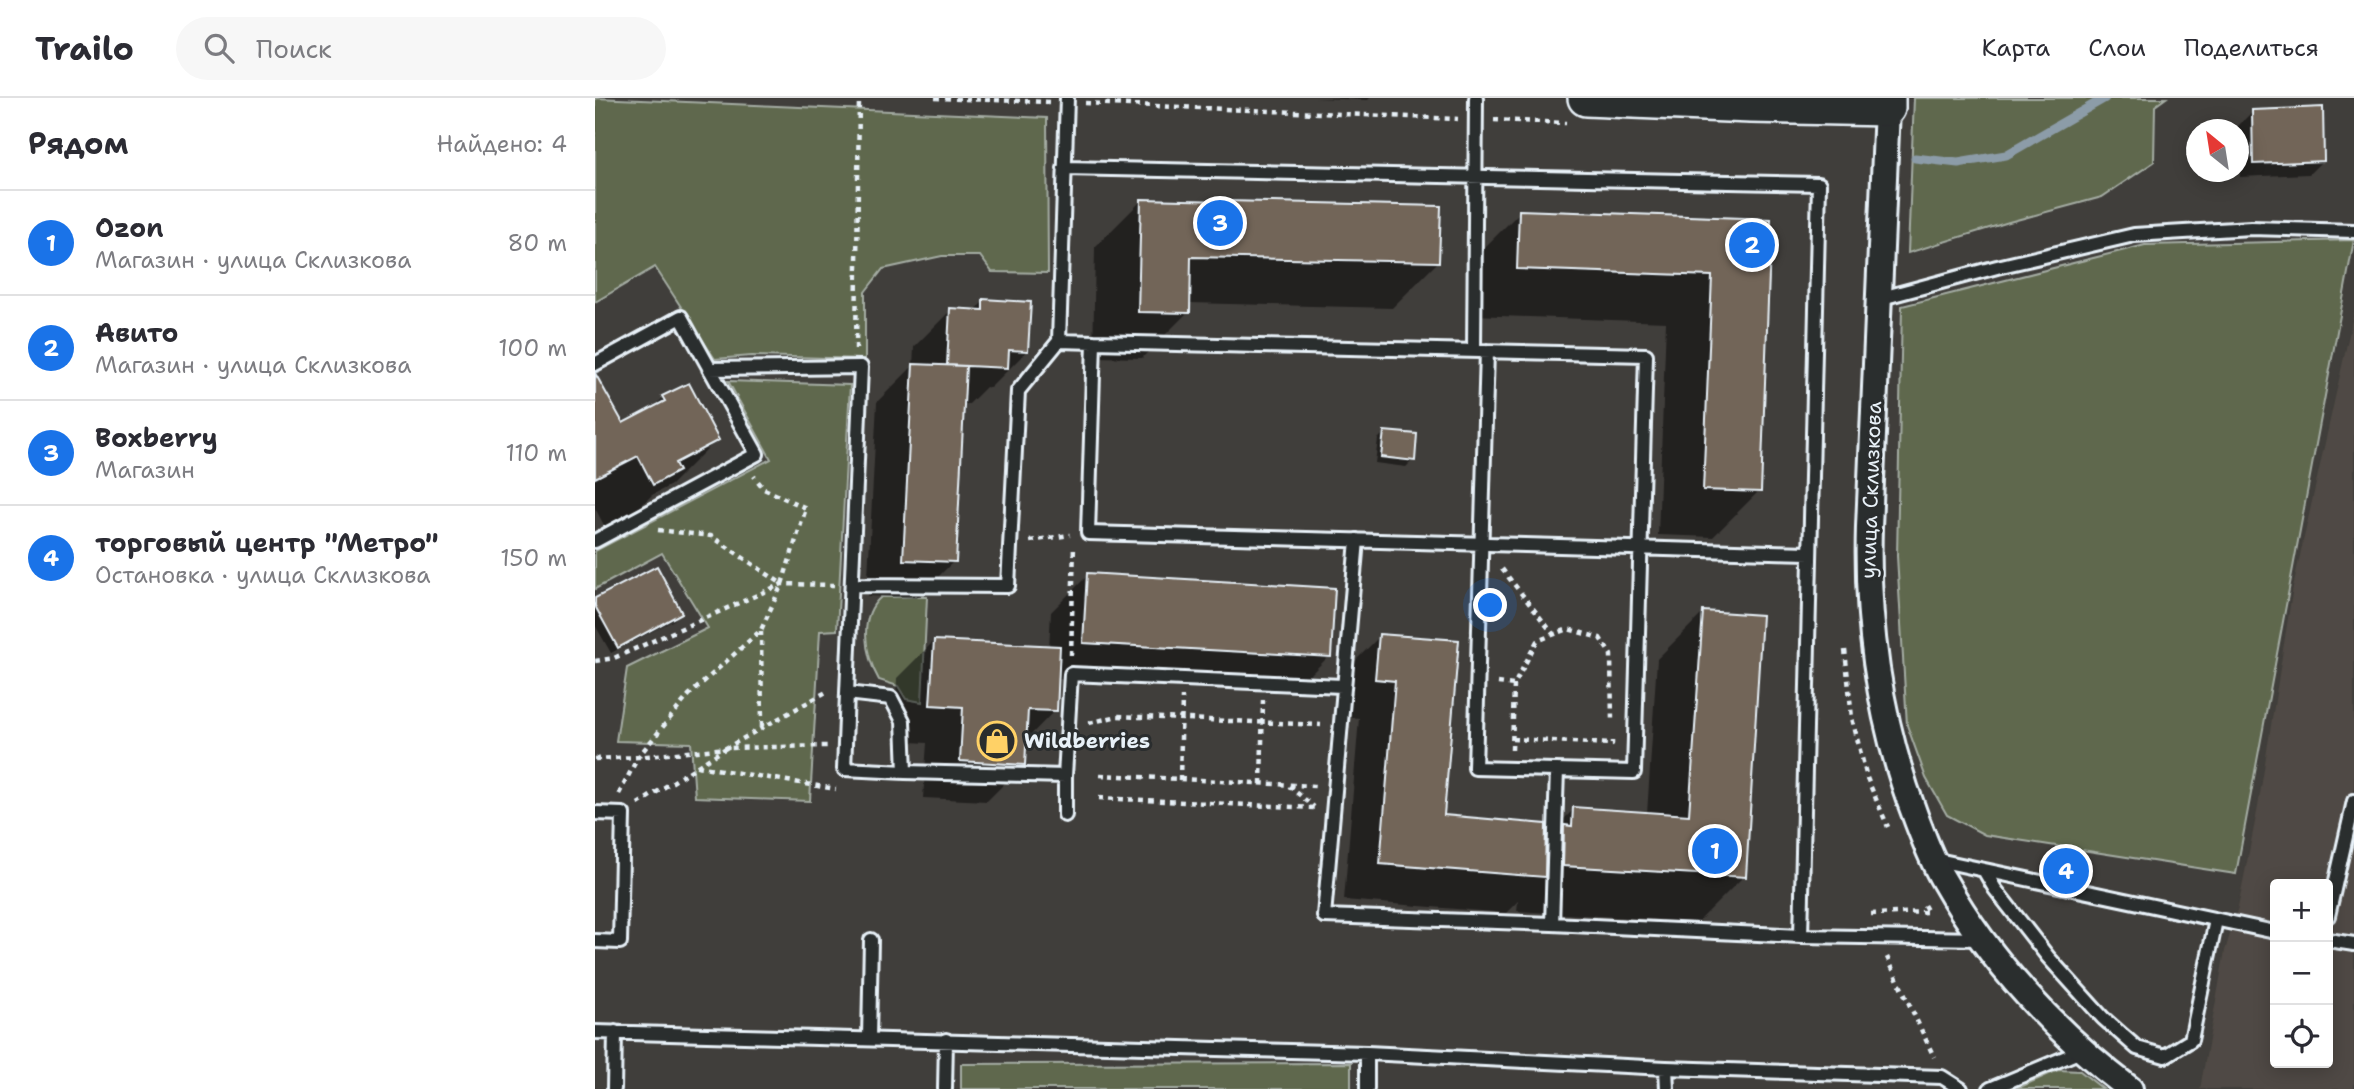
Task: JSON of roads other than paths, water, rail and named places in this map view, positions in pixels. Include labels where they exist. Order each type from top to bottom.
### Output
[{"type":"street","name":"улица Склизкова","points":[[1586,98],[1887,103],[1868,527],[1870,620],[1878,681],[1891,742],[1910,802],[1933,859],[1944,881],[1983,939],[2041,1009],[2081,1051],[2130,1089]]},
{"type":"lane","points":[[852,585],[1008,586],[1018,391],[1059,341],[1067,98]]},
{"type":"lane","points":[[1059,341],[1094,342],[1481,351],[1646,355],[1634,772],[1475,768],[1481,544],[1481,351],[1476,98]]},
{"type":"lane","points":[[1065,168],[1819,184],[1801,936]]},
{"type":"lane","points":[[1878,299],[1997,267],[2134,235],[2251,228],[2354,231]]},
{"type":"lane","points":[[595,364],[681,317],[757,454],[595,541]]},
{"type":"lane","points":[[1094,342],[1088,533],[1810,553]]},
{"type":"lane","points":[[709,369],[862,367],[844,769],[1065,776]]},
{"type":"lane","points":[[1357,540],[1342,686],[1324,916],[1801,936],[1983,939]]},
{"type":"lane","points":[[1065,815],[1070,674],[1342,686]]},
{"type":"lane","points":[[847,694],[891,698],[903,721],[905,772]]},
{"type":"lane","points":[[1552,924],[1557,770]]},
{"type":"lane","points":[[2333,894],[2354,801]]},
{"type":"lane","points":[[595,813],[623,814],[620,942],[595,941]]},
{"type":"lane","points":[[1933,859],[2270,931]]},
{"type":"lane","points":[[1984,870],[1995,889],[2048,957],[2103,1018],[2137,1048],[2165,1056],[2191,1040],[2216,920]]},
{"type":"lane","points":[[869,1038],[871,940]]},
{"type":"lane","points":[[2333,941],[2354,944]]},
{"type":"lane","points":[[595,1032],[1367,1053],[1666,1068],[1943,1077],[1961,1089]]},
{"type":"lane","points":[[614,1089],[615,1032]]},
{"type":"lane","points":[[945,1089],[946,1040]]},
{"type":"lane","points":[[1990,1089],[2081,1051]]},
{"type":"lane","points":[[1367,1053],[1367,1089]]},
{"type":"lane","points":[[1666,1068],[1667,1089]]},
{"type":"waterway","points":[[1915,158],[1958,163],[2006,155],[2105,98]]},
{"type":"place","name":"Boxberry","points":[[1220,223]]},
{"type":"place","name":"Авито","points":[[1752,245]]},
{"type":"place","name":"Wildberries","points":[[997,741]]},
{"type":"place","name":"Ozon","points":[[1715,851]]},
{"type":"place","name":"торговый центр \"Метро\"","points":[[2066,871]]}]
